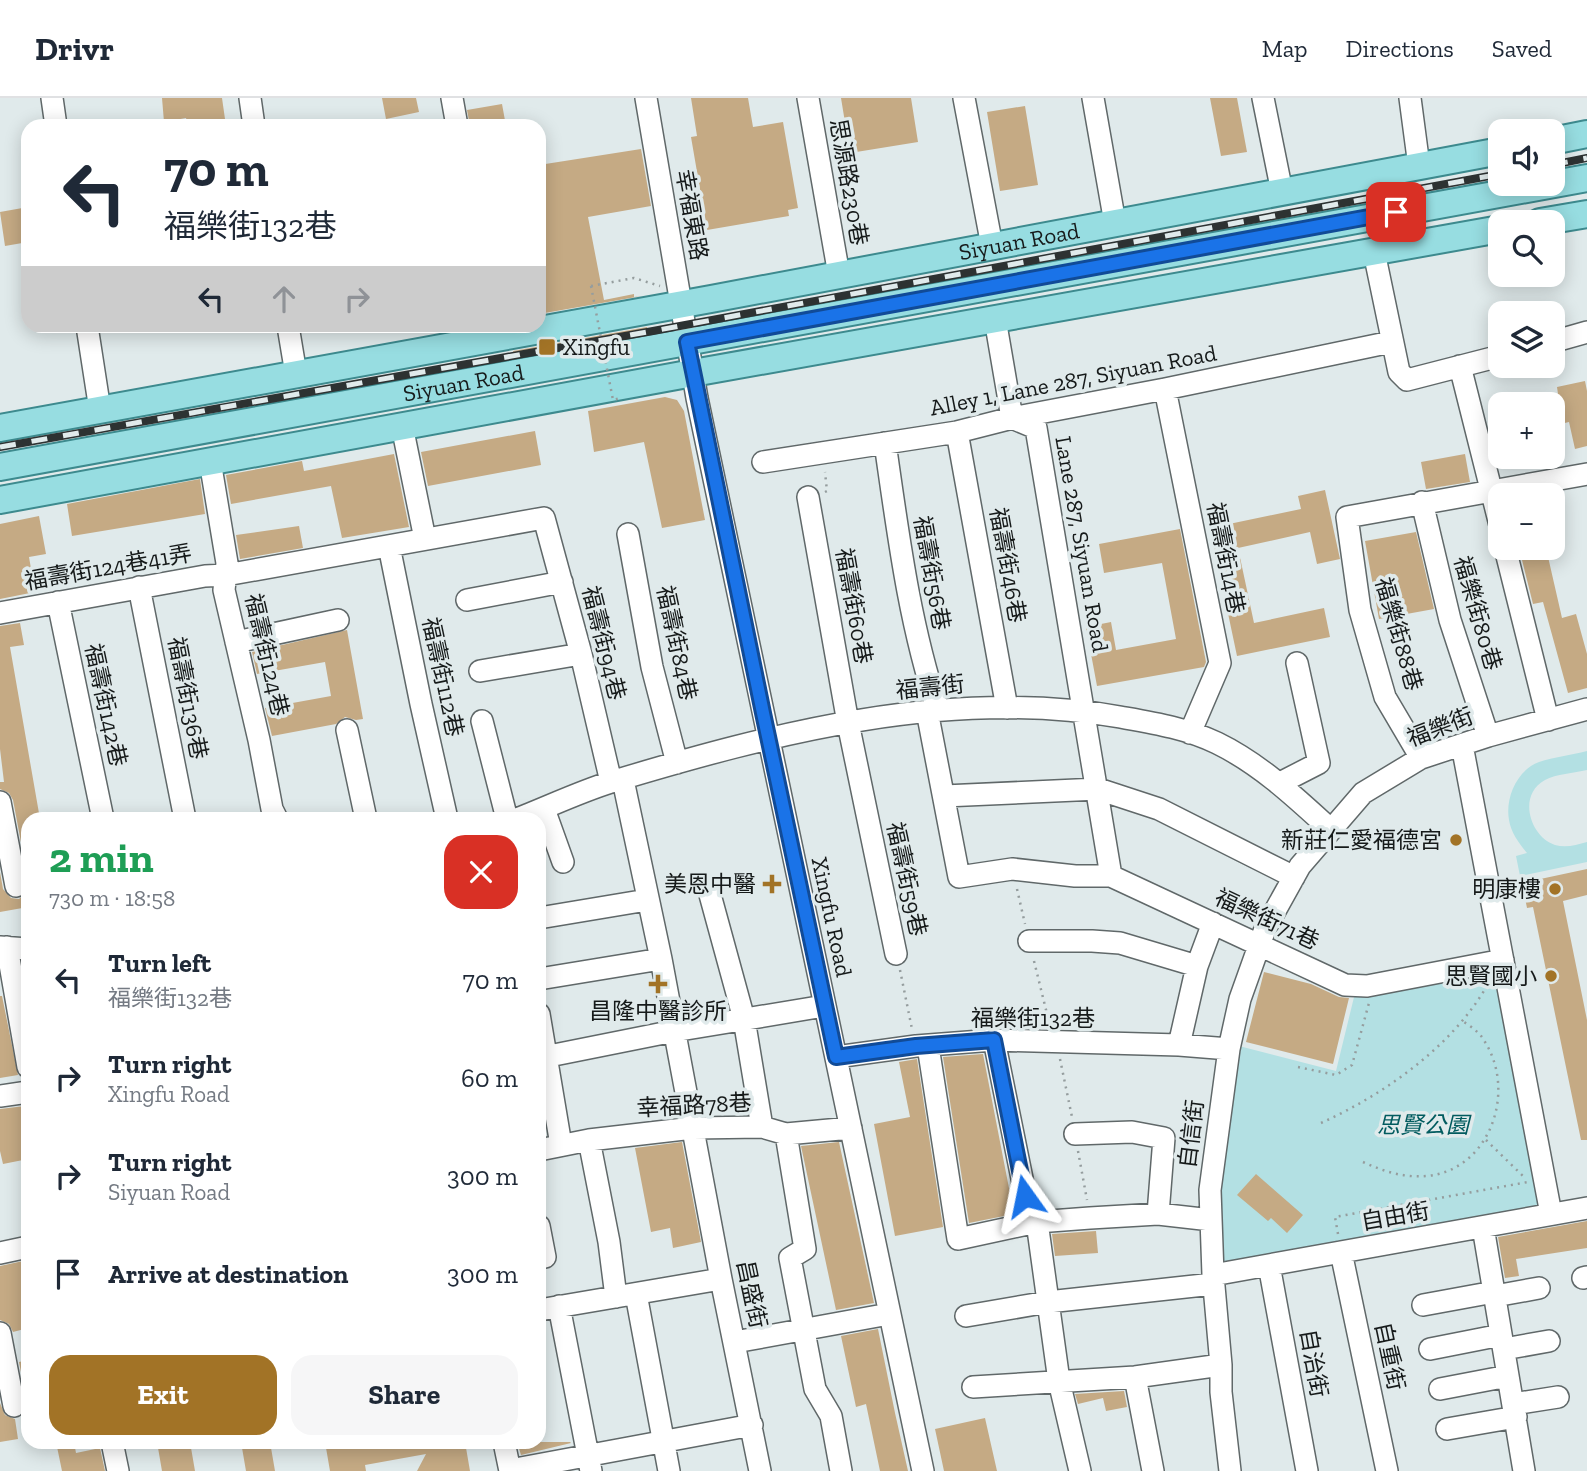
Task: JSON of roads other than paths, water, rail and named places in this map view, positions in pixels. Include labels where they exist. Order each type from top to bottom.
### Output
[{"type":"main road","points":[[1565,138],[1587,134]]},
{"type":"main road","name":"Siyuan Road","points":[[546,324],[681,304],[1488,153]]},
{"type":"main road","name":"Siyuan Road","points":[[0,467],[1587,177]]},
{"type":"main road","points":[[1565,218],[1587,214]]},
{"type":"main road","name":"Siyuan Road","points":[[0,500],[1488,231]]},
{"type":"main road","name":"Siyuan Road","points":[[0,428],[296,374],[489,333]]},
{"type":"street","points":[[52,98],[55,119]]},
{"type":"street","points":[[250,98],[253,119]]},
{"type":"street","points":[[452,98],[456,119]]},
{"type":"street","name":"幸福東路","points":[[646,98],[692,373]]},
{"type":"street","name":"思源路230巷","points":[[808,98],[839,275]]},
{"type":"street","points":[[964,98],[992,246]]},
{"type":"street","points":[[1093,98],[1115,223]]},
{"type":"street","points":[[1263,98],[1282,192]]},
{"type":"street","points":[[1409,98],[1419,166]]},
{"type":"street","points":[[1374,252],[1391,342],[1399,372],[1407,380],[1488,359]]},
{"type":"street","points":[[995,319],[1012,418]]},
{"type":"street","points":[[1565,338],[1587,332]]},
{"type":"street","points":[[88,333],[100,410]]},
{"type":"street","points":[[289,333],[296,374]]},
{"type":"street","name":"Alley 1, Lane 287, Siyuan Road","points":[[763,462],[957,432],[1012,418],[1391,342]]},
{"type":"street","points":[[1460,366],[1489,483]]},
{"type":"street","name":"Xingfu Road","points":[[692,373],[923,1471]]},
{"type":"street","name":"福壽街14巷","points":[[1165,389],[1220,663],[1190,733]]},
{"type":"street","name":"Lane 287, Siyuan Road","points":[[1012,418],[1036,428],[1084,711]]},
{"type":"street","points":[[402,426],[425,539]]},
{"type":"street","name":"福壽街46巷","points":[[957,432],[1007,708]]},
{"type":"street","name":"福壽街56巷","points":[[885,443],[906,586],[932,711],[944,796]]},
{"type":"street","name":"福壽街124巷","points":[[210,461],[227,563],[224,590],[260,740],[274,812]]},
{"type":"street","points":[[1536,483],[1587,474]]},
{"type":"street","points":[[1422,502],[1488,491]]},
{"type":"street","name":"福壽街60巷","points":[[808,497],[848,723]]},
{"type":"street","name":"福樂街88巷","points":[[1421,758],[1385,697],[1360,610],[1347,517],[1422,502]]},
{"type":"street","name":"福樂街80巷","points":[[1422,502],[1450,620],[1488,736]]},
{"type":"street","name":"福壽街124巷41弄","points":[[0,613],[544,518]]},
{"type":"street","name":"福壽街94巷","points":[[544,518],[617,781],[661,959]]},
{"type":"street","name":"福壽街84巷","points":[[628,534],[652,667],[677,763]]},
{"type":"street","name":"福壽街112巷","points":[[389,546],[445,812]]},
{"type":"street","points":[[1508,560],[1548,720]]},
{"type":"street","points":[[467,600],[562,582]]},
{"type":"street","name":"福壽街136巷","points":[[139,587],[184,812]]},
{"type":"street","name":"福壽街142巷","points":[[58,602],[102,812]]},
{"type":"street","points":[[236,642],[338,620]]},
{"type":"street","points":[[480,671],[581,653]]},
{"type":"street","points":[[1280,783],[1319,763],[1297,663]]},
{"type":"street","name":"福壽街","points":[[534,812],[617,781],[768,739],[848,723],[932,711],[1007,708],[1084,711],[1175,726],[1217,743],[1280,783],[1330,829]]},
{"type":"street","name":"福樂街","points":[[1330,829],[1363,793],[1421,758],[1488,736],[1587,709]]},
{"type":"street","points":[[1084,711],[1111,876]]},
{"type":"street","points":[[482,721],[505,812]]},
{"type":"street","name":"福壽街59巷","points":[[848,723],[896,954]]},
{"type":"street","points":[[347,730],[365,812]]},
{"type":"street","points":[[1462,745],[1551,1214]]},
{"type":"street","points":[[944,796],[1098,789],[1160,809],[1294,877]]},
{"type":"street","name":"福樂街71巷","points":[[944,796],[959,877],[1012,869],[1075,876],[1111,876],[1345,985],[1367,986],[1503,960]]},
{"type":"street","points":[[0,802],[5,860],[16,886]]},
{"type":"street","points":[[544,808],[545,812]]},
{"type":"street","points":[[546,814],[563,862]]},
{"type":"street","name":"自信街","points":[[1230,1471],[1213,1280],[1210,1190],[1229,1049],[1240,999],[1265,929],[1300,866],[1330,829]]},
{"type":"street","points":[[709,891],[744,1019],[762,1127]]},
{"type":"street","points":[[546,917],[647,900]]},
{"type":"street","points":[[1180,1045],[1197,966],[1213,923]]},
{"type":"street","points":[[1029,941],[1120,943],[1197,966]]},
{"type":"street","points":[[12,948],[21,1015]]},
{"type":"street","points":[[546,978],[661,959]]},
{"type":"street","name":"昌盛街","points":[[661,959],[760,1471]]},
{"type":"street","points":[[546,1056],[674,1031],[824,1006]]},
{"type":"street","points":[[994,1040],[1034,1223],[1059,1381],[1080,1471]]},
{"type":"street","name":"福樂街132巷","points":[[836,1057],[994,1040],[1180,1045],[1229,1049]]},
{"type":"street","points":[[922,1046],[958,1239],[1034,1223],[1158,1214],[1211,1220]]},
{"type":"street","points":[[546,1072],[561,1145]]},
{"type":"street","points":[[0,1096],[21,1093]]},
{"type":"street","name":"幸福路78巷","points":[[546,1148],[589,1140],[693,1128],[762,1127],[786,1134],[852,1128]]},
{"type":"street","points":[[1075,1134],[1132,1132],[1164,1138],[1158,1214]]},
{"type":"street","points":[[786,1134],[805,1249],[790,1258],[815,1389],[831,1416],[841,1471]]},
{"type":"street","points":[[589,1140],[609,1242],[626,1296],[669,1471]]},
{"type":"street","name":"自由街","points":[[967,1316],[1048,1302],[1213,1280],[1269,1265],[1587,1208]]},
{"type":"street","points":[[1483,1227],[1524,1471]]},
{"type":"street","points":[[0,1253],[21,1248]]},
{"type":"street","name":"自重街","points":[[1341,1252],[1387,1471]]},
{"type":"street","name":"自治街","points":[[1269,1265],[1307,1471]]},
{"type":"street","points":[[590,1464],[549,1308],[721,1279]]},
{"type":"street","points":[[1423,1305],[1539,1288]]},
{"type":"street","points":[[735,1342],[889,1314]]},
{"type":"street","points":[[0,1333],[14,1406]]},
{"type":"street","points":[[1430,1349],[1549,1341]]},
{"type":"street","points":[[973,1387],[1135,1377],[1221,1365]]},
{"type":"street","points":[[1440,1389],[1508,1376]]},
{"type":"street","points":[[1135,1377],[1153,1471]]},
{"type":"street","points":[[1447,1429],[1558,1397]]},
{"type":"street","points":[[505,1449],[510,1471],[590,1464],[663,1441],[752,1425]]},
{"type":"street","points":[[113,1449],[118,1471]]},
{"type":"railway","points":[[1565,162],[1587,158]]},
{"type":"railway","points":[[0,447],[653,331],[1488,176]]},
{"type":"place","name":"Xingfu","points":[[547,347]]},
{"type":"place","name":"新莊仁愛福德宮","points":[[1456,840]]},
{"type":"place","name":"美恩中醫","points":[[772,884]]},
{"type":"place","name":"明康樓","points":[[1555,889]]},
{"type":"place","name":"思賢國小","points":[[1551,976]]},
{"type":"place","name":"昌隆中醫診所","points":[[658,984]]},
{"type":"park label","name":"思賢公園","points":[[1423,1125]]}]
